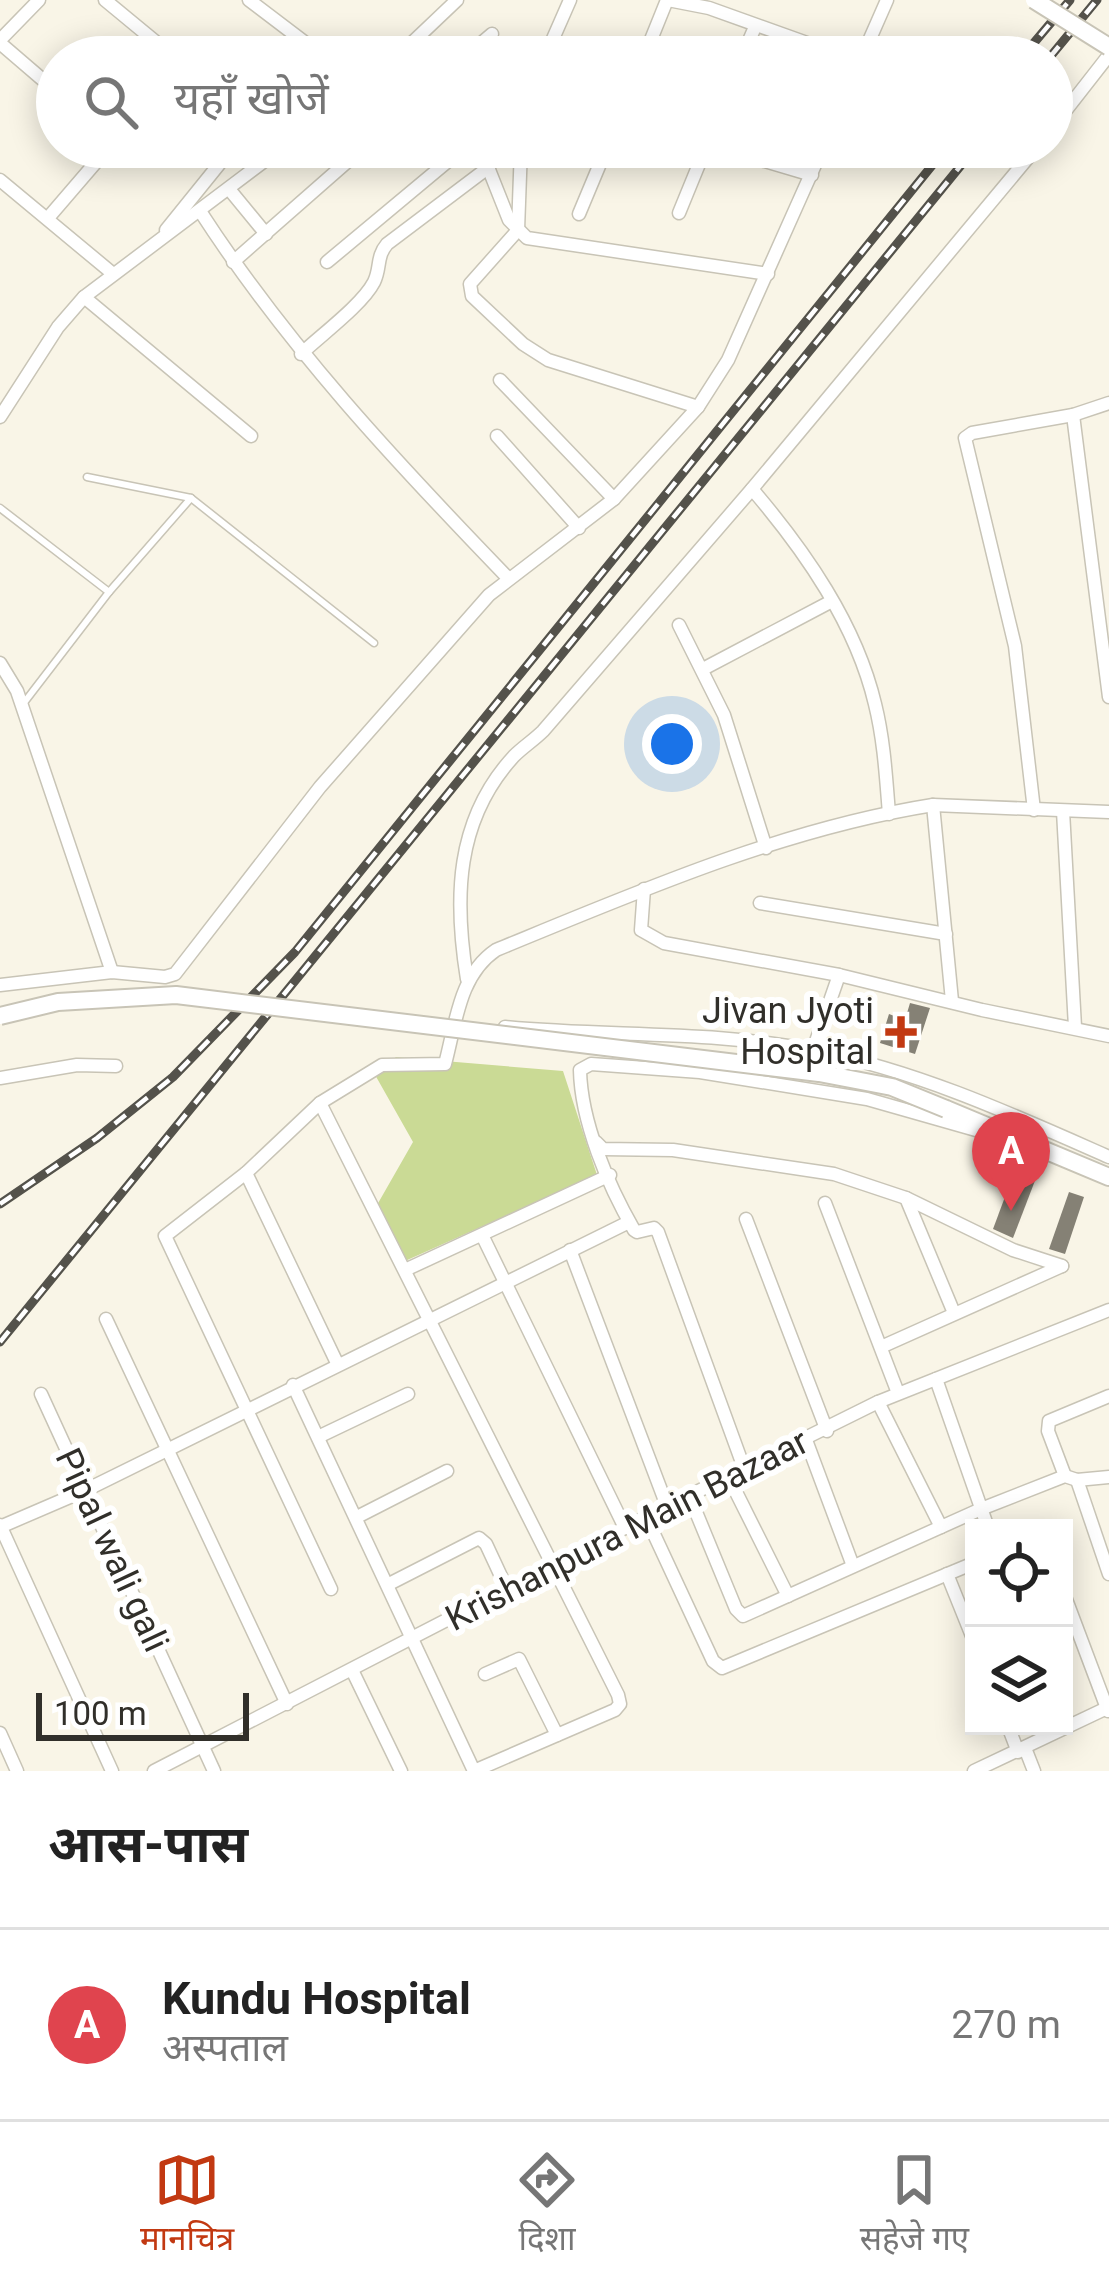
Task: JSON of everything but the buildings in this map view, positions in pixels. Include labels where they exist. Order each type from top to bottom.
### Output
[{"type":"main road","points":[[1034,0],[1107,60]]},
{"type":"main road","points":[[0,1016],[58,1002],[176,994],[819,1073],[892,1088],[1109,1177]]},
{"type":"street","points":[[36,73],[0,41],[39,0]]},
{"type":"street","points":[[105,0],[149,36]]},
{"type":"street","points":[[249,0],[296,36]]},
{"type":"street","points":[[423,36],[458,0]]},
{"type":"street","points":[[554,36],[570,0]]},
{"type":"street","points":[[653,36],[668,0],[711,4],[784,36]]},
{"type":"street","points":[[871,36],[886,0]]},
{"type":"street","points":[[751,36],[755,26]]},
{"type":"street","points":[[1073,102],[1107,60]]},
{"type":"street","points":[[48,218],[91,168]]},
{"type":"street","points":[[155,243],[216,168]]},
{"type":"street","points":[[0,417],[58,327],[84,298],[256,168]]},
{"type":"street","points":[[233,262],[340,168]]},
{"type":"street","points":[[327,262],[439,168]]},
{"type":"street","points":[[301,354],[369,288],[387,244],[488,168]]},
{"type":"street","points":[[489,168],[504,210],[518,230],[536,241],[768,274]]},
{"type":"street","points":[[520,168],[518,230],[470,284],[472,296],[523,344],[548,360],[698,407]]},
{"type":"street","points":[[579,214],[598,168]]},
{"type":"street","points":[[679,213],[697,168]]},
{"type":"street","points":[[788,168],[812,175]]},
{"type":"street","points":[[0,985],[112,972],[175,974],[320,787],[508,578],[614,499],[698,407],[728,360],[815,168]]},
{"type":"street","points":[[331,1589],[165,1236],[246,1173],[320,1103],[382,1065],[445,1064],[467,980],[458,901],[479,807],[515,755],[542,731],[752,490],[1020,168]]},
{"type":"street","points":[[0,180],[112,273]]},
{"type":"street","points":[[229,189],[266,234]]},
{"type":"street","points":[[200,211],[301,354],[393,460],[508,578]]},
{"type":"street","points":[[84,298],[251,436]]},
{"type":"street","points":[[500,380],[614,499]]},
{"type":"street","points":[[1034,810],[1015,646],[964,442],[971,433],[1073,415],[1109,403]]},
{"type":"street","points":[[1073,415],[1109,697]]},
{"type":"street","points":[[496,436],[579,528]]},
{"type":"street","points":[[752,490],[793,537],[859,657],[874,700],[890,814]]},
{"type":"street","points":[[703,669],[832,602]]},
{"type":"street","points":[[679,626],[733,738],[766,848]]},
{"type":"street","points":[[0,663],[21,705],[112,972]]},
{"type":"street","points":[[467,980],[496,950],[644,889],[766,848],[890,814],[933,805],[1109,812]]},
{"type":"street","points":[[933,805],[952,1001]]},
{"type":"street","points":[[1063,812],[1075,1027]]},
{"type":"street","points":[[644,889],[640,925],[649,938],[1109,1036]]},
{"type":"street","points":[[760,903],[946,934]]},
{"type":"street","points":[[812,1050],[839,975]]},
{"type":"street","points":[[456,1022],[720,1039],[812,1050],[892,1069],[1108,1152]]},
{"type":"street","points":[[744,1468],[658,1232],[651,1228],[637,1232],[629,1222],[596,1142],[580,1091],[580,1070],[590,1064],[700,1072],[867,1099],[1022,1141]]},
{"type":"street","points":[[0,1078],[77,1065],[116,1066]]},
{"type":"street","points":[[293,1385],[474,1771],[615,1710],[620,1704],[320,1103]]},
{"type":"street","points":[[596,1142],[603,1149],[673,1150],[834,1174],[906,1198],[1013,1250],[1062,1266],[881,1347]]},
{"type":"street","points":[[246,1173],[337,1363]]},
{"type":"street","points":[[405,1270],[610,1175]]},
{"type":"street","points":[[906,1198],[954,1313]]},
{"type":"street","points":[[825,1203],[898,1393]]},
{"type":"street","points":[[746,1219],[827,1431]]},
{"type":"street","points":[[112,1771],[0,1527],[86,1490],[629,1222]]},
{"type":"street","points":[[482,1234],[625,1528]]},
{"type":"street","points":[[571,1250],[668,1506]]},
{"type":"street","name":"Krishanpura Main Bazaar","points":[[154,1771],[878,1402],[1109,1310]]},
{"type":"street","points":[[106,1319],[287,1704]]},
{"type":"street","points":[[935,1379],[985,1519]]},
{"type":"street","name":"Pipal wali gali","points":[[41,1394],[214,1771]]},
{"type":"street","points":[[318,1437],[407,1394]]},
{"type":"street","points":[[1109,1396],[1049,1420],[1048,1431],[1109,1574]]},
{"type":"street","points":[[878,1402],[941,1527]]},
{"type":"street","points":[[806,1440],[854,1567]]},
{"type":"street","points":[[357,1517],[447,1471]]},
{"type":"street","points":[[728,1476],[788,1596]]},
{"type":"street","points":[[688,1495],[740,1614],[981,1509],[1071,1478],[1109,1477]]},
{"type":"street","points":[[646,1517],[713,1661],[722,1668],[965,1567]]},
{"type":"street","points":[[389,1584],[479,1538],[506,1589]]},
{"type":"street","points":[[947,1574],[969,1627]]},
{"type":"street","points":[[1073,1618],[1108,1709],[1073,1722]]},
{"type":"street","points":[[485,1674],[519,1660],[557,1735]]},
{"type":"street","points":[[352,1670],[401,1771]]},
{"type":"street","points":[[0,1733],[17,1771]]},
{"type":"street","points":[[1013,1735],[1034,1771]]},
{"type":"street","points":[[974,1771],[1048,1735]]},
{"type":"lane","points":[[87,478],[191,498],[374,643]]},
{"type":"lane","points":[[21,705],[191,498]]},
{"type":"lane","points":[[0,508],[110,592]]},
{"type":"green space","points":[[396,1057],[563,1071],[597,1175],[405,1261],[377,1205],[413,1142],[374,1073]]},
{"type":"railway","points":[[1040,36],[1070,0]]},
{"type":"railway","points":[[1067,36],[1097,0]]},
{"type":"railway","points":[[0,1204],[97,1138],[173,1077],[295,952],[930,168]]},
{"type":"railway","points":[[0,1342],[959,168]]},
{"type":"place","name":"Jivan Jyoti Hospital","points":[[901,1032]]},
{"type":"place","name":"Kundu Hospital","points":[[1011,1211]]}]
